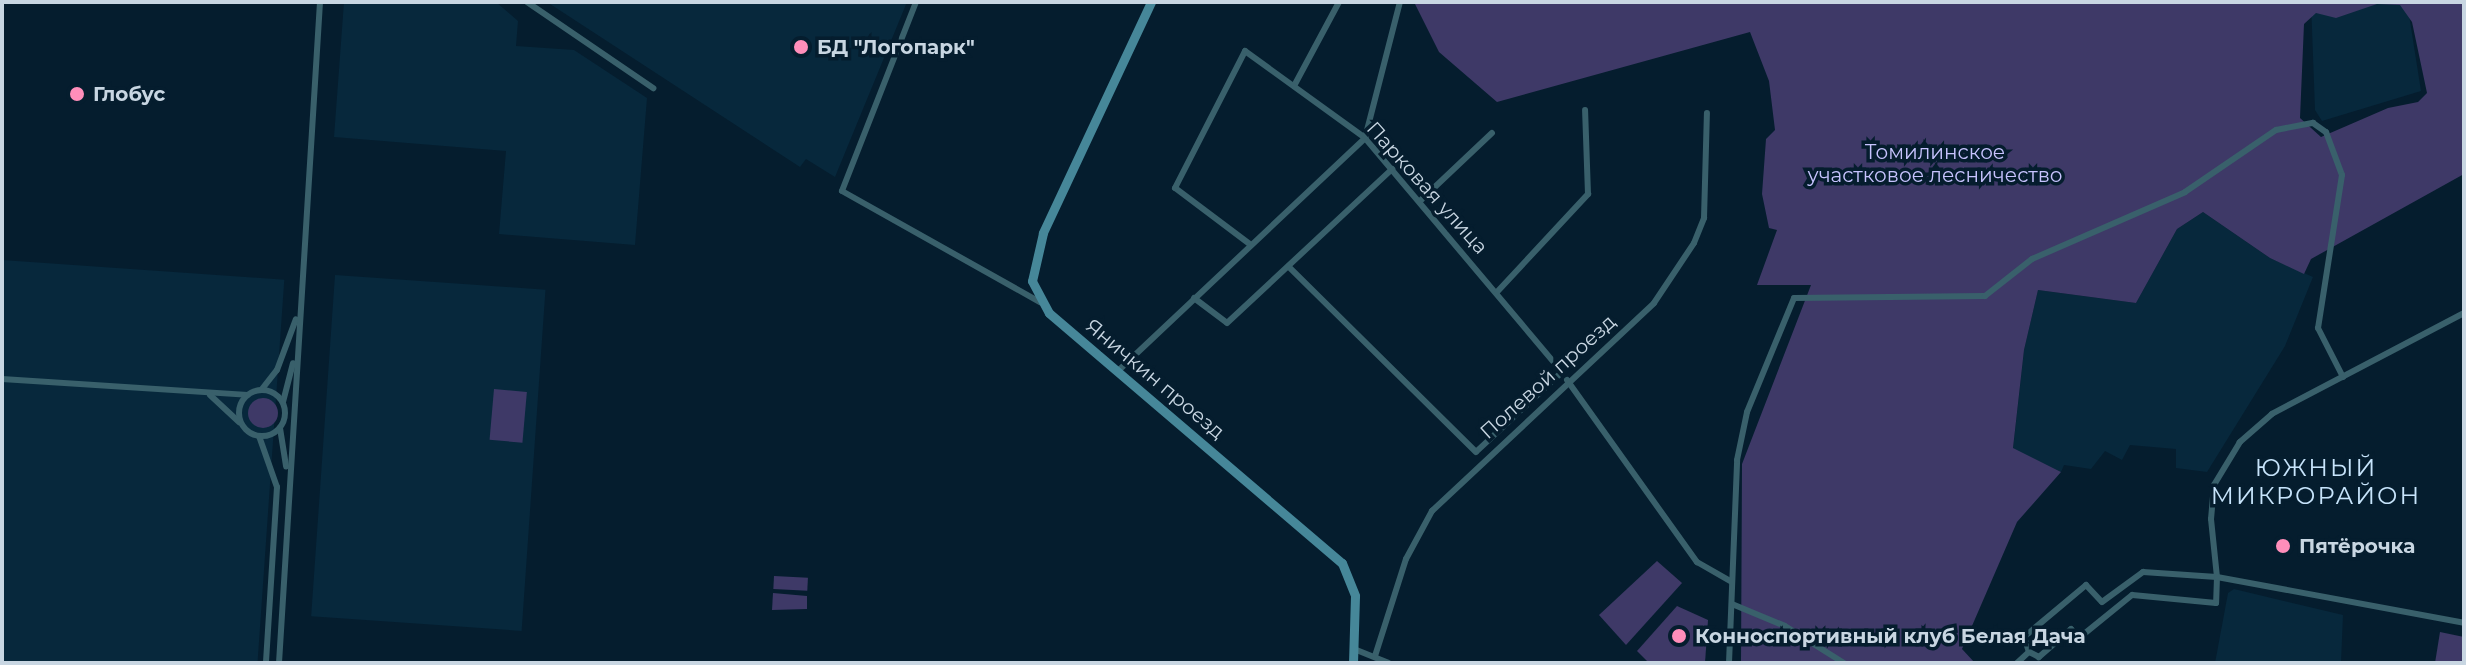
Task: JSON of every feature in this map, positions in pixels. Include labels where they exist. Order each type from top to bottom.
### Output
[{"type":"street","points":[[279,663],[288,478],[320,2]]},
{"type":"street","points":[[527,2],[653,88]]},
{"type":"street","name":"Яничкин проезд","points":[[916,2],[842,191],[1040,302],[1342,563],[1354,586],[1353,663]]},
{"type":"street","points":[[1040,302],[1032,281],[1034,258],[1151,2]]},
{"type":"street","points":[[1294,86],[1339,2]]},
{"type":"street","points":[[1119,370],[1365,138],[1400,2]]},
{"type":"street","name":"Парковая улица","points":[[1251,245],[1175,188],[1245,51],[1365,138],[1562,372],[1476,452],[1288,266]]},
{"type":"street","points":[[1497,292],[1588,194],[1585,110]]},
{"type":"street","name":"Полевой проезд","points":[[1375,656],[1406,559],[1432,511],[1567,380],[1664,292],[1702,229],[1707,113]]},
{"type":"street","points":[[1729,663],[1732,508],[1745,423],[1794,298],[1985,296],[2032,259],[2141,215],[2185,192],[2238,152],[2296,122],[2313,123],[2326,132],[2342,175],[2318,328],[2343,377]]},
{"type":"street","points":[[1420,201],[1492,133]]},
{"type":"street","points":[[1194,298],[1227,323],[1392,169]]},
{"type":"street","points":[[2,379],[247,395],[262,389],[287,348],[301,295]]},
{"type":"street","points":[[2464,313],[2259,423],[2218,472],[2211,519],[2217,577],[2216,603],[2132,595],[2079,638],[2071,629],[2039,657],[2029,652],[2024,636],[2086,585],[2102,602],[2143,572],[2217,577],[2464,623]]},
{"type":"street","points":[[288,478],[280,428],[286,416],[283,402],[297,348]]},
{"type":"street","points":[[1567,380],[1697,562],[1732,582]]},
{"type":"street","points":[[262,389],[283,402]]},
{"type":"street","points":[[206,394],[223,403],[242,425],[259,436],[277,487],[266,663]]},
{"type":"street","points":[[242,425],[239,409],[247,395]]},
{"type":"street","points":[[259,436],[280,428]]},
{"type":"street","points":[[1732,604],[1785,626],[1844,663]]},
{"type":"street","points":[[1354,649],[1388,663]]},
{"type":"street","points":[[2017,663],[2029,652]]},
{"type":"shaded area","points":[[344,2],[496,2],[518,21],[516,46],[574,50],[647,98],[635,245],[499,234],[506,151],[334,137]]},
{"type":"shaded area","points":[[547,2],[907,2],[835,177],[806,159],[800,167]]},
{"type":"shaded area","points":[[2311,2],[2407,2],[2421,91],[2322,121],[2315,110]]},
{"type":"shaded area","points":[[2203,212],[2270,258],[2313,277],[2285,346],[2207,472],[2176,468],[2176,449],[2130,445],[2122,460],[2105,451],[2091,469],[2064,465],[2061,472],[2013,449],[2024,350],[2038,290],[2136,303],[2177,229]]},
{"type":"shaded area","points":[[2,260],[284,280],[258,663],[2,663]]},
{"type":"shaded area","points":[[335,275],[545,290],[522,631],[311,616]]},
{"type":"shaded area","points":[[2234,589],[2343,615],[2341,663],[2215,663],[2228,593]]},
{"type":"green space","name":"Томилинское участковое лесничество","points":[[1414,2],[2464,2],[2464,174],[2311,259],[2304,274],[2270,258],[2203,212],[2177,229],[2136,303],[2038,290],[2024,350],[2013,448],[2061,472],[2017,522],[1962,649],[1975,663],[1741,663],[1742,464],[1811,285],[1757,285],[1777,230],[1769,228],[1762,194],[1766,139],[1775,130],[1769,81],[1750,32],[1497,102],[1439,52]],"holes":[[[2377,4],[2400,5],[2412,22],[2427,93],[2418,102],[2388,108],[2321,137],[2300,118],[2304,24],[2316,13],[2336,18]]]},
{"type":"green space","points":[[494,389],[527,392],[522,443],[490,440]]},
{"type":"green space","points":[[263,398],[274,402],[278,413],[274,424],[263,428],[252,424],[248,413],[252,402]]},
{"type":"green space","points":[[1657,561],[1682,583],[1626,645],[1599,615]]},
{"type":"green space","points":[[774,576],[808,578],[807,591],[773,589]]},
{"type":"green space","points":[[773,593],[807,596],[807,609],[772,610]]},
{"type":"green space","name":"Конноспортивный клуб Белая Дача","points":[[1677,606],[1708,620],[1705,663],[1649,663],[1637,651]]},
{"type":"green space","points":[[2440,632],[2464,637],[2464,663],[2435,663]]},
{"type":"place","name":"БД \"Логопарк\"","points":[[801,47]]},
{"type":"place","name":"Глобус","points":[[77,94]]},
{"type":"place","name":"Пятёрочка","points":[[2283,546]]},
{"type":"place","name":"Конноспортивный клуб Белая Дача","points":[[1679,636]]},
{"type":"district","name":"ЮЖНЫЙ МИКРОРАЙОН","points":[[2316,482]]}]
